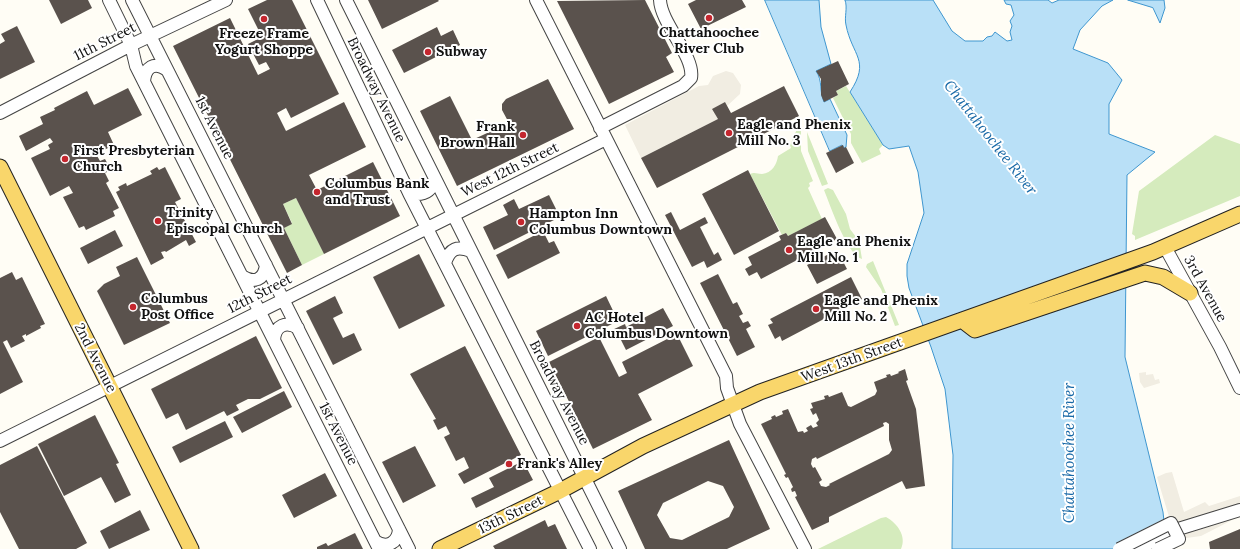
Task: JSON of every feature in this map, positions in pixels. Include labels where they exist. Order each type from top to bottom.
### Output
[{"type":"main road","name":"2nd Avenue","points":[[0,167],[191,549]]},
{"type":"main road","points":[[1159,249],[1240,214]]},
{"type":"main road","name":"West 13th Street","points":[[560,491],[643,446],[760,392],[1159,249]]},
{"type":"main road","points":[[962,320],[976,330],[1145,273],[1164,277],[1190,293]]},
{"type":"main road","name":"13th Street","points":[[440,549],[560,491]]},
{"type":"street","name":"1st Avenue","points":[[109,0],[131,45],[134,61],[144,82],[377,545],[388,545],[394,541],[398,535],[399,529]]},
{"type":"street","name":"11th Street","points":[[0,113],[131,45],[226,0]]},
{"type":"street","name":"Broadway Avenue","points":[[317,0],[409,193],[590,549]]},
{"type":"street","name":"Broadway Avenue","points":[[346,0],[620,549]]},
{"type":"street","points":[[536,0],[726,376],[728,388],[740,424],[805,549]]},
{"type":"street","name":"West 12th Street","points":[[427,227],[603,134],[683,86],[691,78],[691,67],[664,14],[660,0]]},
{"type":"street","name":"1st Avenue","points":[[118,18],[127,21],[134,17],[134,4]]},
{"type":"street","name":"1st Avenue","points":[[134,4],[409,549]]},
{"type":"street","points":[[144,82],[144,73],[148,68],[154,65],[160,65],[167,70]]},
{"type":"street","points":[[409,193],[419,195],[426,193],[432,188],[435,179]]},
{"type":"street","name":"12th Street","points":[[0,441],[427,227]]},
{"type":"street","points":[[445,263],[448,254],[454,248],[462,248],[471,251]]},
{"type":"street","name":"3rd Avenue","points":[[1159,249],[1190,293],[1240,388]]},
{"type":"street","points":[[242,276],[248,280],[256,281],[262,278],[265,273],[266,265]]},
{"type":"street","points":[[274,340],[274,334],[278,327],[285,324],[292,324],[298,328]]},
{"type":"street","points":[[1138,549],[1175,530],[1240,510]]},
{"type":"street","points":[[1119,549],[1172,523],[1179,539],[1158,549]]},
{"type":"green space","points":[[846,86],[883,145],[879,149],[881,154],[862,163],[851,143],[851,134],[833,98],[838,95],[836,91]]},
{"type":"green space","points":[[801,120],[801,151],[813,181],[809,183],[810,186],[808,188],[822,219],[788,236],[786,233],[782,235],[750,174],[762,174],[771,170],[775,165],[778,156],[791,148],[790,145]]},
{"type":"green space","points":[[807,132],[828,184],[822,186],[808,151]]},
{"type":"green space","points":[[1215,135],[1240,144],[1240,196],[1135,240],[1135,236],[1132,234],[1139,191]]},
{"type":"green space","points":[[828,188],[833,190],[846,214],[850,229],[859,241],[862,259],[856,256],[840,229],[824,190]]},
{"type":"green space","points":[[296,198],[324,254],[302,265],[284,228],[292,223],[283,204]]},
{"type":"green space","points":[[873,261],[899,325],[895,326],[881,289],[866,267],[867,264]]},
{"type":"green space","points":[[886,517],[900,530],[903,539],[901,549],[818,549],[881,518]]},
{"type":"shaded area","points":[[726,71],[733,73],[741,85],[740,94],[727,106],[725,102],[713,109],[718,119],[641,158],[625,125],[699,86],[708,85],[713,76]]},
{"type":"shaded area","points":[[1146,372],[1146,375],[1153,374],[1155,380],[1159,379],[1160,383],[1144,388],[1140,382],[1139,373]]},
{"type":"shaded area","points":[[1172,472],[1184,512],[1205,502],[1209,506],[1240,496],[1240,516],[1201,536],[1179,539],[1170,520],[1157,477]]},
{"type":"water","points":[[765,0],[819,0],[821,27],[831,64],[816,71],[820,79],[824,102],[830,99],[847,135],[846,147],[844,148],[842,145],[830,151]]},
{"type":"water","name":"Chattahoochee River","points":[[845,0],[933,0],[952,31],[965,41],[983,41],[987,37],[992,36],[995,32],[1007,41],[1012,40],[1010,32],[1012,26],[1010,21],[1014,15],[1011,5],[1006,4],[1004,0],[1048,0],[1052,3],[1059,0],[1113,0],[1102,6],[1080,30],[1073,49],[1108,63],[1122,80],[1109,104],[1109,134],[1155,152],[1127,175],[1125,357],[1163,512],[1167,549],[952,549],[953,455],[945,389],[909,288],[907,276],[907,264],[924,213],[918,172],[909,146],[889,149],[883,145],[850,92],[856,81],[860,65],[846,25]]},
{"type":"water","points":[[1128,0],[1164,0],[1165,8],[1160,23],[1153,8]]},
{"type":"building","points":[[49,0],[88,0],[92,8],[61,24]]},
{"type":"building","points":[[267,0],[292,0],[339,94],[291,118],[286,108],[277,113],[286,131],[344,102],[366,147],[309,175],[317,190],[373,162],[400,216],[324,254],[296,198],[283,204],[292,224],[284,228],[302,265],[287,273],[173,46],[230,18],[258,75],[270,69],[266,62],[259,65],[248,44],[262,37],[248,9]]},
{"type":"building","points":[[368,0],[438,0],[439,1],[382,29]]},
{"type":"building","points":[[645,0],[672,53],[666,57],[674,72],[609,104],[557,1]]},
{"type":"building","name":"Chattahoochee River Club","points":[[696,0],[742,0],[746,7],[701,29],[688,4]]},
{"type":"building","points":[[17,26],[35,62],[0,79],[0,44],[5,41],[1,34]]},
{"type":"building","name":"Subway","points":[[437,27],[441,36],[453,30],[460,45],[404,73],[392,50]]},
{"type":"building","points":[[838,61],[849,84],[836,91],[838,95],[824,102],[821,95],[821,79],[816,71]]},
{"type":"building","name":"Frank Brown Hall","points":[[548,79],[574,129],[457,186],[420,111],[450,96],[472,140],[509,123],[502,110],[502,104],[506,99]]},
{"type":"building","name":"Eagle and Phenix Mill No. 3","points":[[784,86],[799,116],[657,188],[641,158],[718,119],[712,109],[725,102],[731,113]]},
{"type":"building","name":"First Presbyterian Church","points":[[128,88],[142,115],[108,132],[114,145],[96,154],[100,161],[105,159],[111,170],[105,173],[109,181],[106,183],[119,208],[113,211],[115,216],[86,230],[84,226],[79,228],[63,197],[73,193],[69,186],[50,196],[31,158],[50,149],[48,145],[53,142],[50,138],[26,151],[19,136],[43,124],[40,117],[87,91],[94,105]]},
{"type":"building","points":[[843,145],[844,148],[846,147],[854,163],[836,173],[826,153]]},
{"type":"building","name":"Trinity Episcopal Church","points":[[157,167],[159,170],[165,167],[181,199],[175,202],[196,242],[189,246],[186,240],[166,252],[161,252],[164,258],[151,265],[116,192],[120,190],[118,187],[126,183],[127,186],[152,174],[150,171]]},
{"type":"building","points":[[748,170],[779,231],[734,255],[702,194]]},
{"type":"building","name":"Hampton Inn Columbus Downtown","points":[[549,195],[560,217],[494,250],[483,227],[508,215],[503,205],[514,199],[519,209]]},
{"type":"building","points":[[671,212],[680,230],[705,217],[708,223],[700,227],[714,255],[718,252],[722,260],[707,268],[704,261],[692,267],[665,215]]},
{"type":"building","name":"Eagle and Phenix Mill No. 1","points":[[825,217],[837,239],[761,279],[757,272],[749,276],[745,269],[752,265],[748,257],[781,240],[779,236],[786,233],[788,236]]},
{"type":"building","points":[[115,230],[123,246],[88,264],[80,248]]},
{"type":"building","points":[[543,231],[549,243],[554,241],[560,253],[508,279],[496,255]]},
{"type":"building","points":[[837,250],[847,269],[817,284],[807,265]]},
{"type":"building","points":[[419,254],[445,306],[399,329],[373,277]]},
{"type":"building","name":"Columbus Post Office","points":[[137,257],[170,323],[124,345],[97,291],[104,284],[120,276],[116,267]]},
{"type":"building","points":[[12,272],[16,280],[22,277],[45,324],[40,326],[41,328],[26,336],[26,334],[22,336],[25,341],[11,348],[7,340],[3,342],[23,382],[0,394],[0,278]]},
{"type":"building","points":[[718,274],[733,304],[737,302],[743,314],[739,316],[743,323],[748,321],[751,326],[746,329],[755,347],[737,356],[700,283]]},
{"type":"building","name":"Eagle and Phenix Mill No. 2","points":[[851,277],[862,299],[782,341],[780,336],[775,339],[768,325],[773,323],[770,319]]},
{"type":"building","points":[[335,296],[343,313],[333,318],[343,338],[354,333],[362,350],[333,365],[306,311]]},
{"type":"building","name":"AC Hotel Columbus Downtown","points":[[606,296],[618,321],[548,356],[536,331]]},
{"type":"building","points":[[663,308],[673,326],[626,350],[618,334],[615,336],[612,330],[625,324],[626,327]]},
{"type":"building","points":[[677,334],[693,366],[638,394],[652,420],[593,449],[549,362],[599,337],[619,377],[627,373],[622,362]]},
{"type":"building","points":[[256,336],[282,388],[260,399],[248,399],[236,405],[239,410],[227,416],[224,411],[186,430],[178,413],[166,419],[151,389]]},
{"type":"building","points":[[465,346],[521,455],[464,484],[458,474],[469,468],[464,457],[456,461],[444,437],[450,434],[446,426],[438,430],[433,420],[436,419],[410,374]]},
{"type":"building","points":[[905,369],[908,380],[906,381],[916,409],[925,486],[906,489],[902,481],[829,517],[829,522],[812,530],[795,497],[797,496],[795,491],[792,492],[791,489],[793,487],[788,477],[786,478],[784,475],[786,474],[761,424],[772,419],[771,417],[775,415],[776,417],[783,414],[782,411],[788,409],[798,432],[803,431],[804,433],[808,431],[806,428],[811,425],[813,428],[818,426],[816,423],[819,420],[816,413],[813,415],[810,409],[813,408],[811,403],[825,399],[824,396],[828,395],[829,397],[842,392],[848,406],[851,407],[875,395],[877,391],[874,382],[887,377],[886,375],[890,374],[891,376],[899,373],[898,372]],"holes":[[[886,422],[889,424],[889,440],[892,450],[889,454],[829,484],[830,485],[826,487],[821,486],[819,482],[822,480],[815,467],[813,468],[811,464],[812,459],[816,457],[817,459],[884,426],[883,423]]]},
{"type":"building","points":[[284,391],[292,407],[242,433],[233,417]]},
{"type":"building","points":[[95,415],[119,463],[116,464],[131,495],[115,503],[101,477],[64,496],[38,444]]},
{"type":"building","points":[[225,421],[233,437],[180,463],[172,447]]},
{"type":"building","points":[[729,440],[770,529],[727,549],[645,549],[618,491]],"holes":[[[708,481],[723,486],[734,507],[729,517],[682,540],[670,538],[657,515],[663,503]]]},
{"type":"building","points":[[37,446],[87,543],[76,549],[19,549],[0,512],[0,465]]},
{"type":"building","points":[[415,446],[436,486],[403,503],[382,462]]},
{"type":"building","points":[[523,461],[533,480],[476,508],[471,498],[494,487],[489,478]]},
{"type":"building","points":[[325,473],[337,496],[294,518],[282,495]]},
{"type":"building","points":[[140,510],[150,530],[109,549],[100,531]]},
{"type":"building","points":[[545,520],[548,527],[555,524],[567,549],[495,549],[493,546]]},
{"type":"building","points":[[1240,529],[1240,549],[1210,549],[1209,542]]},
{"type":"building","points":[[355,533],[363,549],[317,549],[317,547],[326,543],[328,546]]},
{"type":"place","name":"Chattahoochee River Club","points":[[709,18]]},
{"type":"place","name":"Freeze Frame Yogurt Shoppe","points":[[264,19]]},
{"type":"place","name":"Subway","points":[[428,52]]},
{"type":"place","name":"Eagle and Phenix Mill No. 3","points":[[729,133]]},
{"type":"place","name":"Frank Brown Hall","points":[[523,135]]},
{"type":"place","name":"First Presbyterian Church","points":[[65,159]]},
{"type":"place","name":"Columbus Bank and Trust","points":[[317,192]]},
{"type":"place","name":"Trinity Episcopal Church","points":[[158,221]]},
{"type":"place","name":"Hampton Inn Columbus Downtown","points":[[521,222]]},
{"type":"place","name":"Eagle and Phenix Mill No. 1","points":[[789,250]]},
{"type":"place","name":"Columbus Post Office","points":[[133,307]]},
{"type":"place","name":"Eagle and Phenix Mill No. 2","points":[[816,309]]},
{"type":"place","name":"AC Hotel Columbus Downtown","points":[[577,326]]},
{"type":"place","name":"Frank's Alley","points":[[509,464]]}]
